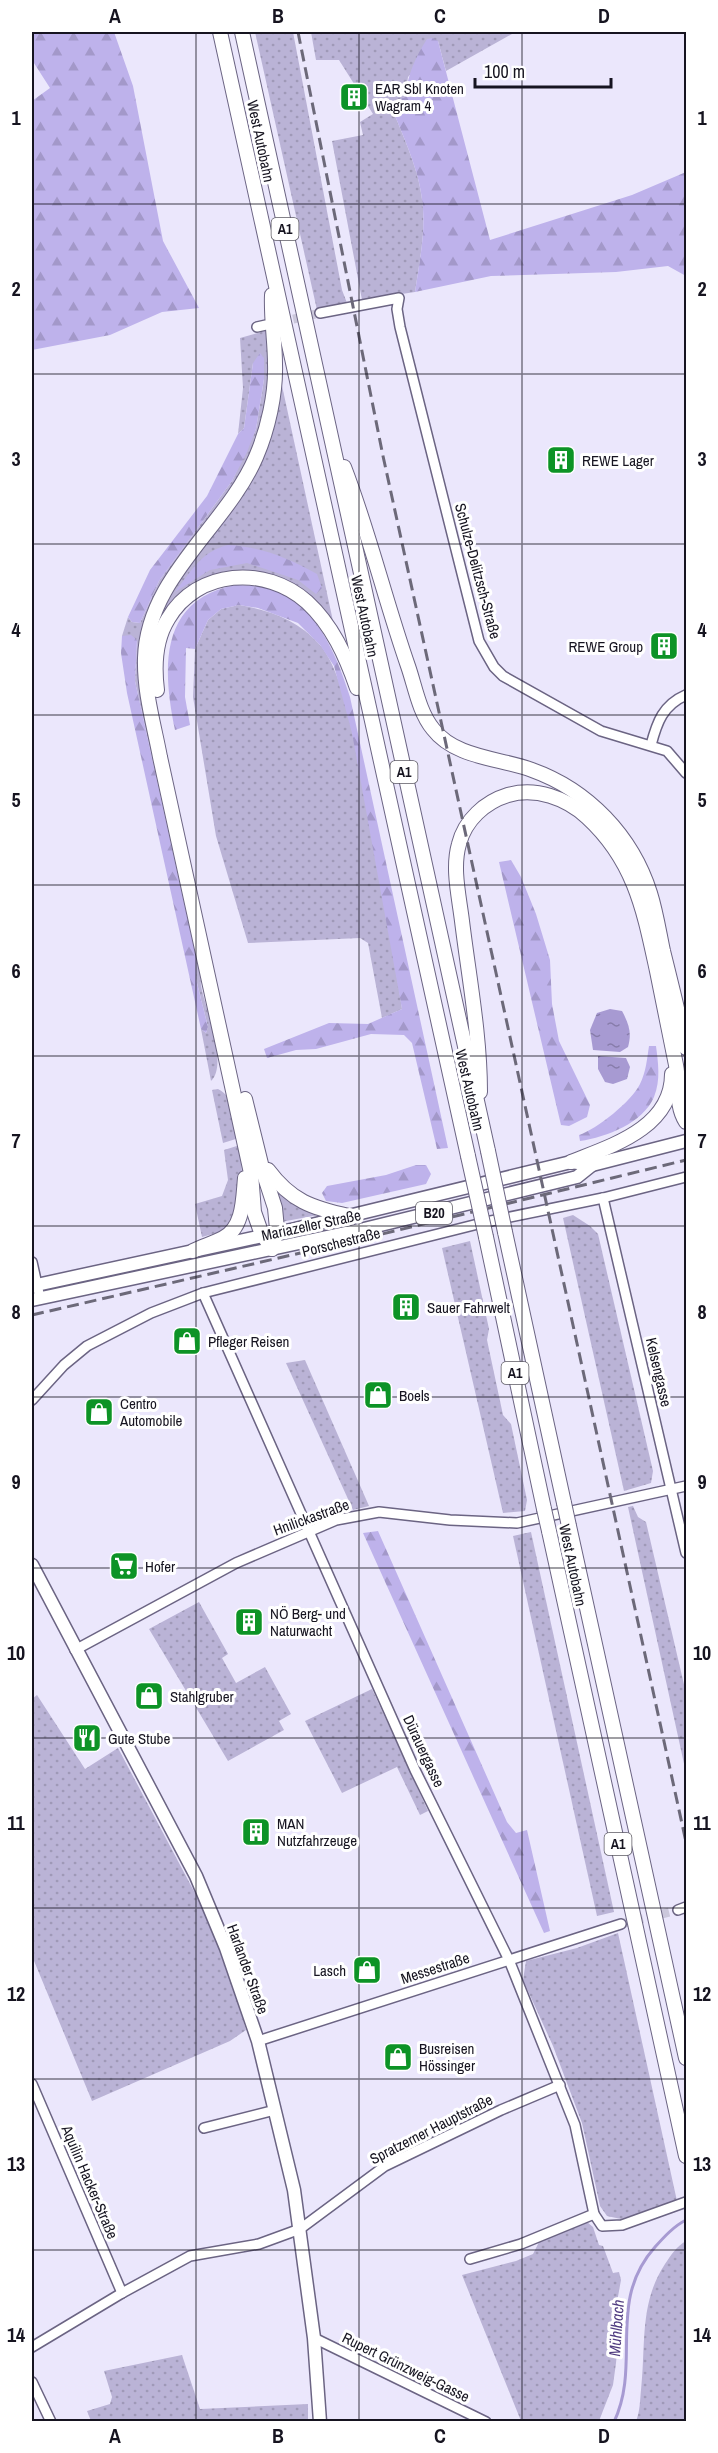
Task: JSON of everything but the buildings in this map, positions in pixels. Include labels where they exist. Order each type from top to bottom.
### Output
[{"type":"highway","name":"West Autobahn","points":[[220,32],[687,2156]]},
{"type":"highway","name":"West Autobahn","points":[[242,32],[687,2058]]},
{"type":"highway","points":[[272,1249],[270,1235],[275,1208],[253,1158],[215,1000],[150,705],[145,658],[150,622],[161,598],[186,560],[238,493],[256,456],[270,412],[275,365],[271,319],[273,275]]},
{"type":"highway","points":[[328,426],[350,483],[396,633],[426,717],[433,729],[453,746],[534,770],[558,781],[582,796],[620,835],[639,866],[650,893],[687,1048]]},
{"type":"highway","points":[[270,1235],[254,1212],[251,1173],[253,1158],[158,704],[155,658],[167,620],[180,602],[195,590],[211,582],[227,578],[257,577],[288,589],[306,601],[333,632],[356,683],[374,735]]},
{"type":"highway","points":[[481,1118],[480,1062],[456,859],[459,844],[471,819],[480,809],[497,798],[528,792],[563,800],[581,812],[609,841],[634,882],[644,913],[676,1065],[679,1099],[687,1122]]},
{"type":"highway","points":[[571,1162],[615,1145],[635,1134],[659,1112],[667,1097],[672,1079],[671,1045]]},
{"type":"highway","points":[[253,1158],[277,1183],[301,1202],[324,1211],[349,1216]]},
{"type":"highway","points":[[193,1251],[228,1235],[238,1222],[253,1158]]},
{"type":"main road","name":"Mariazeller Straße","points":[[34,1286],[270,1235],[571,1162],[592,1165],[687,1141]]},
{"type":"main road","name":"Mariazeller Straße","points":[[36,1299],[364,1230],[577,1177],[592,1165]]},
{"type":"main road","name":"Harlander Straße","points":[[32,1565],[196,1876],[226,1948],[258,2041],[294,2190],[314,2338],[320,2421]]},
{"type":"street","name":"Schulze-Delitzsch-Straße","points":[[320,313],[399,298],[397,309],[400,327],[457,557],[479,641],[486,656],[503,676],[601,731],[651,745],[670,753],[687,772]]},
{"type":"street","points":[[651,745],[657,721],[666,708],[687,695]]},
{"type":"street","name":"Porschestraße","points":[[32,1400],[64,1365],[87,1346],[151,1313],[203,1293],[486,1222],[603,1198],[687,1177]]},
{"type":"street","name":"Kelsengasse","points":[[603,1198],[687,1552]]},
{"type":"street","points":[[32,1262],[36,1299]]},
{"type":"street","name":"Dürauergasse","points":[[203,1293],[415,1770],[509,1960],[575,2125],[594,2214],[602,2226],[622,2225],[687,2202]]},
{"type":"street","name":"Hnilickastraße","points":[[75,1650],[236,1563],[336,1520],[379,1512],[450,1520],[517,1523],[687,1486]]},
{"type":"street","name":"Messestraße","points":[[258,2041],[621,1924]]},
{"type":"street","name":"Aquilin Hacker-Straße","points":[[32,2084],[122,2293]]},
{"type":"street","name":"Spratzerner Hauptstraße","points":[[32,2347],[122,2293],[190,2256],[259,2244],[300,2229],[385,2166],[501,2110],[560,2085]]},
{"type":"street","points":[[204,2128],[275,2110]]},
{"type":"street","points":[[470,2259],[521,2244],[594,2214]]},
{"type":"street","name":"Rupert Grünzweig-Gasse","points":[[314,2338],[486,2421]]},
{"type":"street","points":[[32,2382],[51,2421]]},
{"type":"shaded area","points":[[255,32],[293,32],[342,290],[347,303],[317,310]]},
{"type":"shaded area","points":[[311,32],[510,32],[512,34],[446,71],[438,41],[408,77],[405,97],[390,103],[411,155],[422,195],[423,230],[415,292],[362,300],[332,141],[363,135],[360,122],[373,114],[339,60],[316,60]]},
{"type":"shaded area","points":[[268,330],[269,380],[266,409],[252,457],[142,642],[202,961],[201,985],[217,1049],[216,1073],[211,1081],[201,1029],[206,1033],[208,1027],[196,979],[196,957],[135,681],[137,640],[122,636],[128,617],[132,622],[140,623],[159,581],[232,481],[256,429],[264,379],[253,363],[244,428],[238,434],[243,388],[240,338]]},
{"type":"shaded area","points":[[281,381],[333,621],[307,598],[274,579],[256,573],[238,571],[221,572],[205,579],[158,626],[155,623],[163,602],[207,539],[278,403]]},
{"type":"shaded area","points":[[239,605],[283,617],[302,628],[319,644],[328,657],[343,695],[354,740],[402,1009],[382,1018],[368,943],[360,938],[248,943],[216,836],[193,697],[195,649],[208,620],[221,609]]},
{"type":"shaded area","points":[[218,1089],[224,1093],[231,1104],[239,1138],[223,1143],[212,1090]]},
{"type":"shaded area","points":[[240,1145],[242,1173],[236,1219],[220,1232],[202,1237],[195,1204],[222,1196],[228,1180],[224,1150]]},
{"type":"shaded area","points":[[269,1178],[318,1215],[281,1222]]},
{"type":"shaded area","points":[[573,1215],[598,1234],[653,1471],[651,1483],[624,1491],[563,1218]]},
{"type":"shaded area","points":[[470,1241],[489,1329],[487,1340],[503,1415],[511,1424],[527,1500],[525,1511],[503,1513],[442,1248]]},
{"type":"shaded area","points":[[305,1360],[369,1506],[353,1510],[286,1363]]},
{"type":"shaded area","points":[[633,1506],[638,1517],[646,1522],[686,1693],[686,1773],[628,1507]]},
{"type":"shaded area","points":[[531,1532],[614,1912],[597,1916],[513,1536]]},
{"type":"shaded area","points":[[199,1602],[228,1654],[222,1658],[236,1683],[265,1667],[291,1714],[279,1721],[284,1730],[228,1761],[149,1629]]},
{"type":"shaded area","points":[[372,1689],[428,1811],[420,1815],[397,1767],[342,1793],[305,1721]]},
{"type":"shaded area","points":[[37,1695],[85,1769],[118,1748],[205,1912],[225,1958],[246,2030],[230,2041],[92,2101],[32,1956],[32,1699]]},
{"type":"shaded area","points":[[618,1933],[677,2201],[621,2219],[607,2216],[600,2206],[582,2123],[553,2046],[523,1980],[526,1961],[577,1948]]},
{"type":"shaded area","points":[[587,2222],[593,2227],[599,2245],[603,2246],[613,2273],[619,2272],[621,2280],[617,2302],[619,2332],[613,2385],[599,2421],[521,2421],[462,2275],[516,2261],[533,2254],[540,2240]]},
{"type":"shaded area","points":[[686,2241],[686,2421],[636,2421],[640,2402],[645,2325],[651,2294],[665,2264],[677,2248]]},
{"type":"shaded area","points":[[182,2355],[200,2409],[308,2404],[308,2421],[91,2421],[87,2411],[110,2404],[112,2397],[104,2371]]},
{"type":"green space","points":[[32,32],[114,32],[133,86],[163,241],[199,308],[162,312],[110,335],[32,350],[32,101],[50,88],[32,60]]},
{"type":"green space","points":[[433,38],[438,41],[490,240],[632,195],[686,172],[686,276],[668,266],[616,272],[491,276],[415,292],[423,230],[422,195],[411,155],[390,103],[405,97],[416,60],[427,39]]},
{"type":"green space","points":[[260,353],[264,358],[264,379],[256,429],[247,452],[232,481],[159,581],[140,623],[132,622],[128,617],[150,570],[207,496],[238,434],[244,428],[253,363]]},
{"type":"green space","points":[[228,545],[263,551],[296,563],[317,574],[322,588],[316,594],[298,580],[247,563],[210,570],[175,592],[204,557]]},
{"type":"green space","points":[[236,585],[271,589],[295,602],[307,612],[326,638],[340,668],[350,697],[448,1148],[437,1149],[412,1043],[404,1035],[371,1034],[316,1049],[296,1050],[267,1058],[264,1049],[329,1023],[368,1024],[402,1009],[352,733],[334,666],[320,645],[298,623],[258,608],[239,605],[221,609],[208,620],[195,649],[186,648],[185,697],[190,725],[175,730],[168,683],[168,661],[179,621],[192,605],[211,593]]},
{"type":"green space","points":[[131,635],[137,640],[135,681],[196,957],[196,979],[208,1027],[206,1033],[201,1029],[127,693],[121,653],[122,636]]},
{"type":"green space","points":[[511,860],[521,877],[536,914],[550,960],[552,1004],[559,1041],[590,1105],[587,1117],[569,1126],[561,1125],[499,862]]},
{"type":"green space","points":[[649,1046],[656,1046],[658,1084],[649,1106],[642,1114],[623,1127],[580,1141],[579,1135],[613,1114],[636,1091],[644,1075]]},
{"type":"green space","points":[[416,1165],[426,1165],[431,1174],[426,1184],[342,1203],[326,1201],[322,1193],[327,1186],[386,1175]]},
{"type":"green space","points":[[378,1531],[507,1822],[516,1833],[527,1830],[550,1931],[544,1933],[363,1533]]},
{"type":"water","points":[[610,1009],[622,1011],[630,1033],[628,1047],[620,1052],[593,1050],[590,1030],[597,1013]]},
{"type":"water","points":[[598,1056],[626,1058],[630,1067],[627,1079],[613,1084],[605,1082],[598,1069]]},
{"type":"waterway","name":"Mühlbach","points":[[614,2422],[622,2400],[625,2378],[628,2311],[632,2289],[640,2268],[655,2247],[686,2220]]},
{"type":"tunnel","points":[[280,322],[320,313]]},
{"type":"tunnel","points":[[621,1924],[678,1910]]},
{"type":"railway","points":[[298,32],[383,456],[686,1842]]},
{"type":"railway","points":[[32,1315],[374,1236],[686,1160]]},
{"type":"place","name":"EAR Sbl Knoten Wagram 4","points":[[354,97]]},
{"type":"place","name":"REWE Lager","points":[[561,460]]},
{"type":"place","name":"REWE Group","points":[[664,646]]},
{"type":"place","name":"Sauer Fahrwelt","points":[[406,1307]]},
{"type":"place","name":"Pfleger Reisen","points":[[187,1341]]},
{"type":"place","name":"Boels","points":[[378,1395]]},
{"type":"place","name":"Centro Automobile","points":[[99,1412]]},
{"type":"place","name":"Hofer","points":[[124,1566]]},
{"type":"place","name":"NÖ Berg- und Naturwacht","points":[[249,1622]]},
{"type":"place","name":"Stahlgruber","points":[[149,1696]]},
{"type":"place","name":"Gute Stube","points":[[87,1738]]},
{"type":"place","name":"MAN Nutzfahrzeuge","points":[[256,1832]]},
{"type":"place","name":"Lasch","points":[[367,1970]]},
{"type":"place","name":"Busreisen Hössinger","points":[[398,2057]]}]
